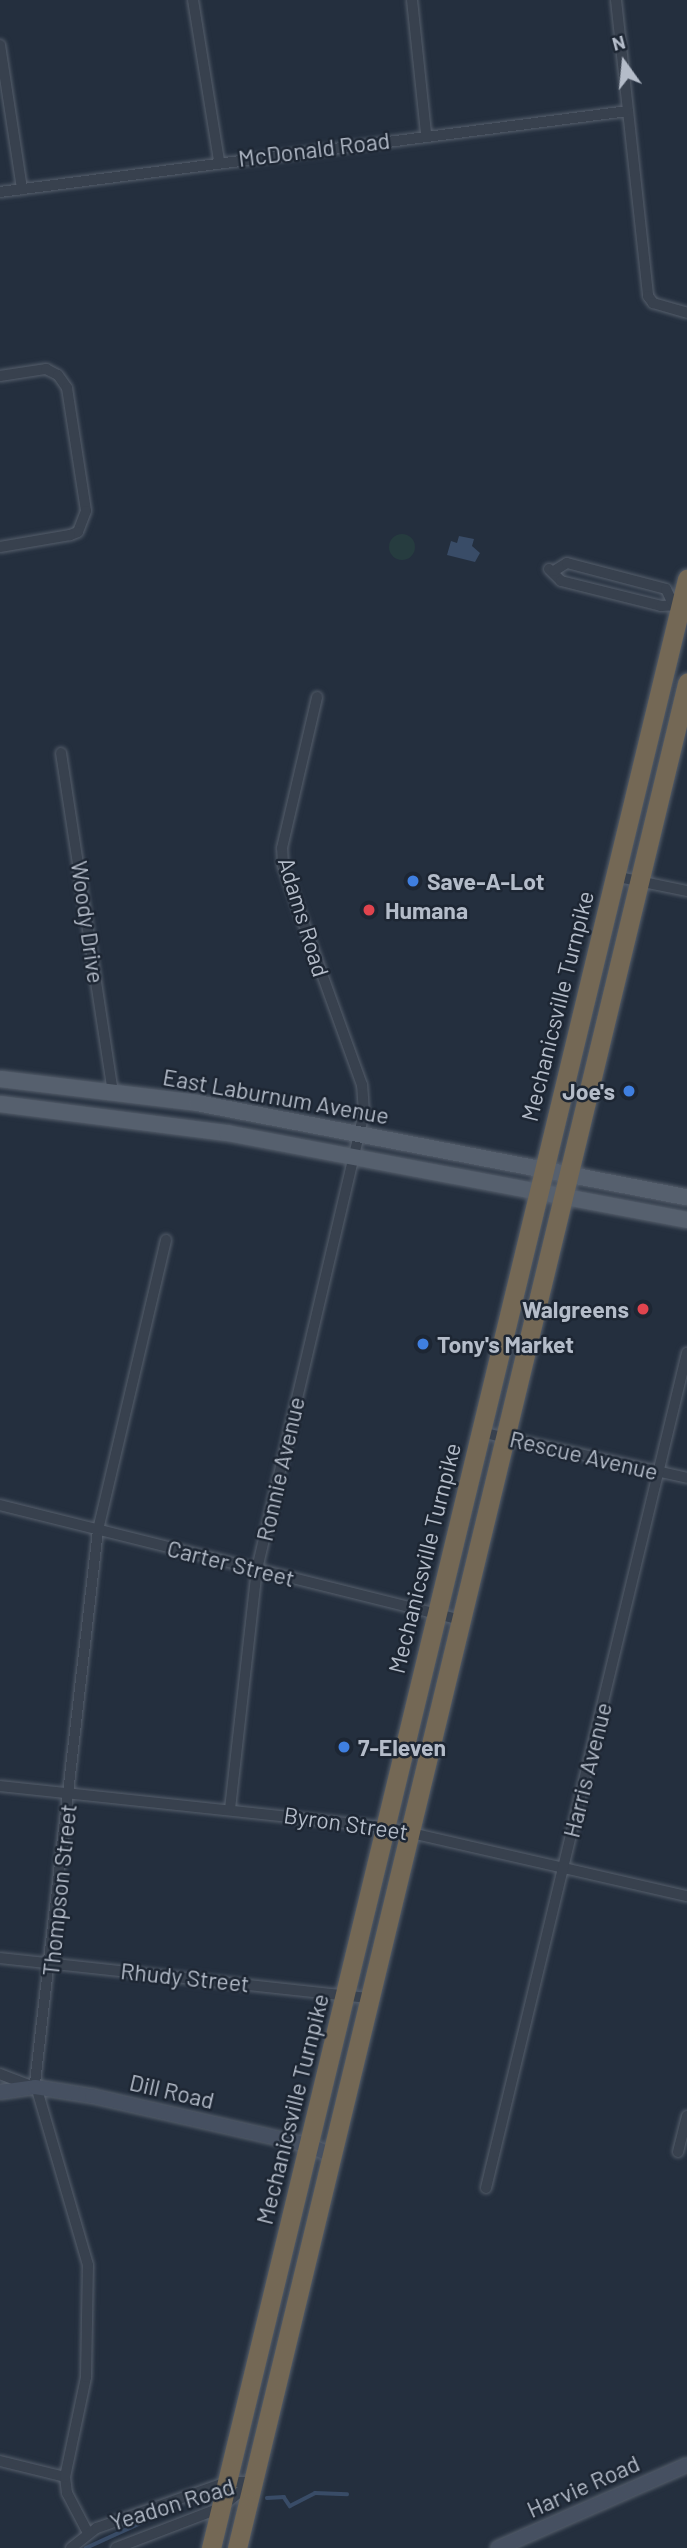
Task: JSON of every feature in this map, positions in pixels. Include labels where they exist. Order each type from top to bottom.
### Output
[{"type":"highway","name":"Mechanicsville Turnpike","points":[[211,2548],[687,579]]},
{"type":"highway","points":[[237,2548],[462,1620],[637,881],[687,683]]},
{"type":"main road","name":"East Laburnum Avenue","points":[[0,1079],[113,1091],[568,1174]]},
{"type":"main road","name":"East Laburnum Avenue","points":[[0,1104],[205,1129],[562,1195]]},
{"type":"main road","points":[[568,1174],[687,1198]]},
{"type":"main road","points":[[562,1195],[687,1220]]},
{"type":"street","points":[[192,0],[219,162]]},
{"type":"street","points":[[412,0],[426,134]]},
{"type":"street","points":[[616,0],[650,299],[687,313]]},
{"type":"street","points":[[0,45],[22,188]]},
{"type":"street","name":"McDonald Road","points":[[0,192],[426,134],[628,111]]},
{"type":"street","points":[[0,376],[46,369],[58,375],[67,388],[86,511],[78,532],[0,547]]},
{"type":"street","points":[[568,563],[666,589],[680,604],[661,606],[561,581],[552,570],[568,563]]},
{"type":"street","name":"Adams Road","points":[[317,697],[282,848],[283,865],[362,1085],[364,1112],[359,1134]]},
{"type":"street","name":"Woody Drive","points":[[61,753],[113,1091]]},
{"type":"street","points":[[614,876],[687,891]]},
{"type":"street","name":"Ronnie Avenue","points":[[230,1809],[257,1569],[359,1134]]},
{"type":"street","name":"Thompson Street","points":[[65,2477],[86,2377],[88,2265],[35,2087],[52,1963],[98,1530],[166,1240]]},
{"type":"street","name":"Harris Avenue","points":[[486,2188],[687,1353]]},
{"type":"street","name":"Rescue Avenue","points":[[480,1432],[687,1478]]},
{"type":"street","name":"Carter Street","points":[[0,1505],[462,1620]]},
{"type":"street","name":"Byron Street","points":[[0,1786],[385,1827],[687,1895]]},
{"type":"street","name":"Rhudy Street","points":[[0,1958],[370,1998]]},
{"type":"street","points":[[0,2074],[35,2087]]},
{"type":"street","name":"Dill Road","points":[[0,2092],[35,2087],[308,2145],[332,2155]]},
{"type":"street","points":[[678,2152],[687,2116]]},
{"type":"street","points":[[0,2461],[65,2477],[68,2493],[88,2533]]},
{"type":"street","name":"Harvie Road","points":[[498,2548],[687,2465]]},
{"type":"street","name":"Yeadon Road","points":[[71,2548],[88,2533],[227,2482],[253,2482]]},
{"type":"street","name":"Yeadon Road","points":[[116,2548],[220,2508],[253,2482]]},
{"type":"green space","points":[[402,534],[411,538],[415,547],[411,556],[402,560],[393,556],[389,547],[393,538]]},
{"type":"water","points":[[459,536],[474,539],[472,546],[480,553],[475,562],[447,555],[451,541],[457,543]]},
{"type":"waterway","points":[[267,2498],[284,2497],[290,2506],[315,2493],[347,2494]]},
{"type":"waterway","points":[[86,2548],[143,2522]]},
{"type":"place","name":"Save-A-Lot","points":[[413,881]]},
{"type":"place","name":"Humana","points":[[369,910]]},
{"type":"place","name":"Joe's","points":[[629,1091]]},
{"type":"place","name":"Walgreens","points":[[643,1309]]},
{"type":"place","name":"Tony's Market","points":[[423,1344]]},
{"type":"place","name":"7-Eleven","points":[[344,1747]]}]
